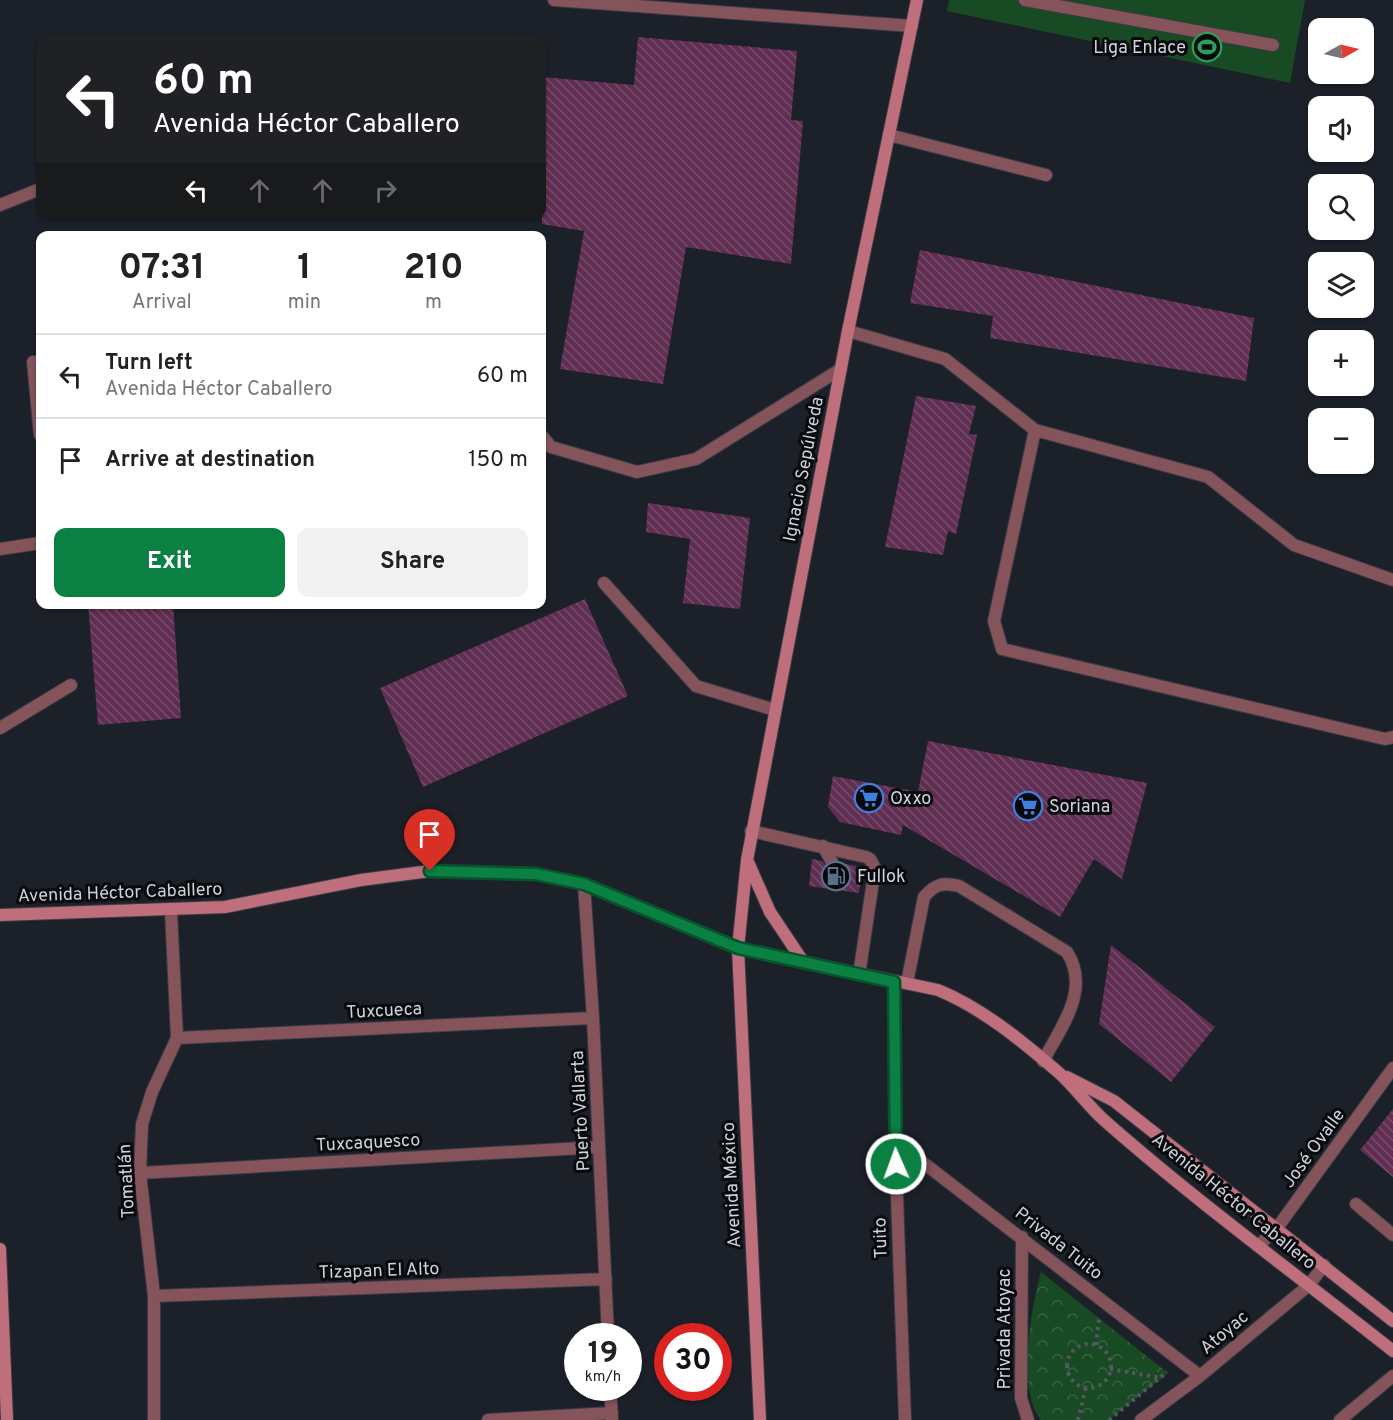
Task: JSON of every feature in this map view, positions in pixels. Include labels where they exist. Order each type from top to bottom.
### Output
[{"type":"main road","name":"Ignacio Sepúlveda","points":[[738,948],[751,831],[841,369],[917,0]]},
{"type":"main road","points":[[747,860],[770,912],[804,963]]},
{"type":"main road","name":"Avenida Héctor Caballero","points":[[0,915],[171,911],[225,907],[361,880],[430,871],[536,874],[584,884],[738,948],[907,984],[955,997],[990,1019],[1058,1072],[1114,1101],[1393,1321]]},
{"type":"main road","name":"Avenida México","points":[[738,948],[760,1420]]},
{"type":"main road","name":"Avenida Héctor Caballero","points":[[1058,1072],[1104,1120],[1258,1246],[1393,1351]]},
{"type":"main road","points":[[0,1249],[7,1420]]},
{"type":"street","points":[[554,0],[912,26]]},
{"type":"street","points":[[1025,0],[1273,45]]},
{"type":"street","points":[[889,135],[1046,175]]},
{"type":"street","points":[[0,205],[36,191]]},
{"type":"street","points":[[849,331],[945,358],[1035,430],[1208,477],[1294,545],[1393,580]]},
{"type":"street","points":[[36,362],[33,362],[36,393]]},
{"type":"street","points":[[546,441],[551,447],[637,472],[696,459],[841,369]]},
{"type":"street","points":[[1035,430],[994,621],[1002,648],[1385,739],[1393,737]]},
{"type":"street","points":[[0,549],[36,544]]},
{"type":"street","points":[[604,583],[696,686],[775,710]]},
{"type":"street","points":[[0,728],[71,685]]},
{"type":"street","points":[[751,831],[823,846],[870,859],[875,868],[859,975]]},
{"type":"street","points":[[823,846],[832,862]]},
{"type":"street","points":[[907,984],[924,897],[932,887],[945,883],[958,886],[1067,952],[1075,964],[1076,999],[1043,1061]]},
{"type":"street","name":"Puerto Vallarta","points":[[584,884],[593,1018],[608,1323]]},
{"type":"street","name":"Tomatlán","points":[[154,1420],[154,1296],[140,1173],[142,1124],[152,1092],[177,1038],[171,911]]},
{"type":"street","name":"Tuito","points":[[894,982],[895,1141],[905,1420]]},
{"type":"street","name":"Tuxcueca","points":[[177,1038],[593,1018]]},
{"type":"street","name":"José Ovalle","points":[[1258,1246],[1277,1228],[1393,1068]]},
{"type":"street","name":"Privada Tuito","points":[[895,1141],[1200,1376]]},
{"type":"street","name":"Tuxcaquesco","points":[[140,1173],[599,1148]]},
{"type":"street","points":[[1356,1204],[1393,1235]]},
{"type":"street","name":"Privada Atoyac","points":[[1022,1237],[1021,1398],[1028,1420]]},
{"type":"street","name":"Atoyac","points":[[1141,1420],[1200,1376],[1309,1285],[1324,1265]]},
{"type":"street","name":"Tizapan El Alto","points":[[154,1296],[606,1280]]},
{"type":"street","points":[[1340,1420],[1393,1376]]},
{"type":"street","points":[[488,1420],[612,1417],[611,1401]]},
{"type":"path","points":[[1096,1345],[1097,1317],[1105,1323]]},
{"type":"path","points":[[1096,1345],[1107,1353],[1110,1369],[1099,1385],[1086,1387],[1072,1378],[1068,1368],[1069,1358],[1077,1347],[1096,1345]]},
{"type":"path","points":[[1109,1420],[1168,1373],[1159,1366]]},
{"type":"path","points":[[1110,1369],[1163,1378]]},
{"type":"path","points":[[1078,1420],[1086,1387]]},
{"type":"green space","name":"Liga Enlace","points":[[949,0],[1305,0],[1290,83],[947,11]]},
{"type":"green space","points":[[1041,1272],[1168,1373],[1109,1420],[1041,1420],[1033,1407],[1027,1369],[1028,1348],[1033,1306]]},
{"type":"building","points":[[638,37],[797,51],[791,120],[803,121],[791,264],[686,247],[663,384],[560,369],[584,231],[542,224],[542,219],[546,219],[546,77],[634,85]]},
{"type":"building","points":[[920,250],[1254,318],[1246,381],[990,338],[993,316],[910,303]]},
{"type":"building","points":[[916,396],[976,406],[969,434],[977,435],[956,534],[948,531],[943,555],[885,547]]},
{"type":"building","points":[[648,503],[750,518],[740,609],[683,603],[690,539],[646,532]]},
{"type":"building","points":[[585,599],[628,696],[423,787],[380,688]]},
{"type":"building","points":[[88,609],[173,609],[181,718],[98,725]]},
{"type":"building","name":"Soriana","points":[[928,741],[1147,783],[1122,879],[1094,859],[1060,917],[903,825],[901,835],[840,822],[828,807],[833,776],[918,792]]},
{"type":"building","name":"Fullok","points":[[812,859],[822,861],[831,870],[837,869],[840,863],[862,867],[859,893],[809,886]]},
{"type":"building","points":[[1111,945],[1215,1027],[1171,1082],[1099,1024]]},
{"type":"building","points":[[1393,1109],[1393,1177],[1360,1150]]},
{"type":"place","name":"Liga Enlace","points":[[1207,47]]},
{"type":"place","name":"Oxxo","points":[[869,798]]},
{"type":"place","name":"Soriana","points":[[1028,806]]},
{"type":"place","name":"Fullok","points":[[836,876]]},
{"type":"route","points":[[430,871],[536,874],[584,884],[738,948],[894,982],[896,1164]]}]
